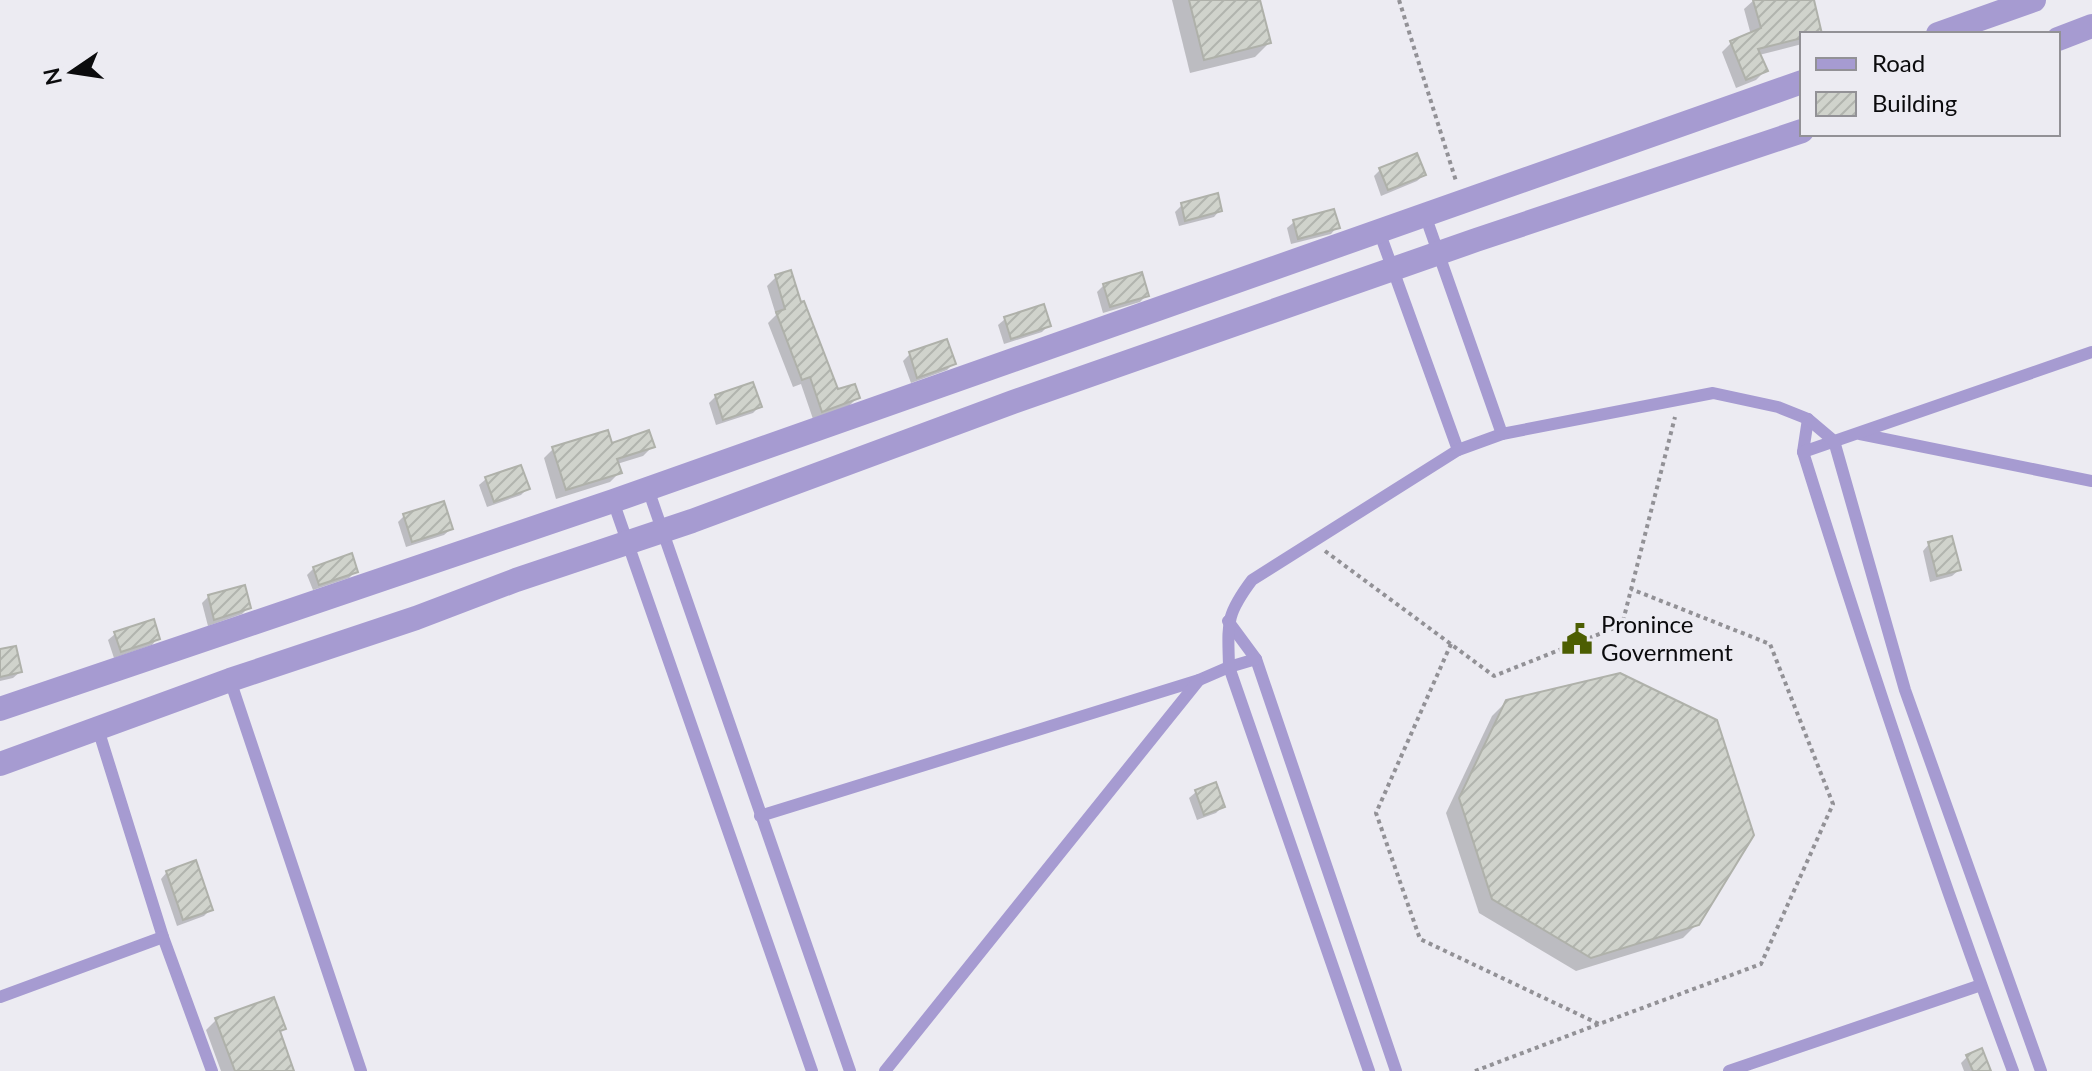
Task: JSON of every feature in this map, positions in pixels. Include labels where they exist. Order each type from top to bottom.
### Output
[{"type":"street","points":[[1944,32],[2034,0]]},
{"type":"street","points":[[2060,38],[2092,26]]},
{"type":"street","points":[[0,709],[648,489],[1800,83]]},
{"type":"street","points":[[0,764],[230,680],[662,531],[1013,402],[1800,132]]},
{"type":"lane","points":[[1425,215],[1502,434]]},
{"type":"lane","points":[[1379,231],[1458,450]]},
{"type":"lane","points":[[1803,452],[2092,352]]},
{"type":"lane","points":[[1369,1071],[1229,667],[1228,621],[1235,602],[1252,580],[1458,450],[1502,434],[1713,393],[1778,407],[1808,419],[1834,441],[1905,690],[2041,1071]]},
{"type":"lane","points":[[1808,419],[1803,452],[1864,645],[2013,1071]]},
{"type":"lane","points":[[1856,433],[2092,481]]},
{"type":"lane","points":[[648,489],[850,1071]]},
{"type":"lane","points":[[613,501],[812,1071]]},
{"type":"lane","points":[[1228,621],[1256,659],[1396,1071]]},
{"type":"lane","points":[[760,816],[1199,680],[1256,659]]},
{"type":"lane","points":[[230,680],[361,1071]]},
{"type":"lane","points":[[885,1071],[1199,680]]},
{"type":"lane","points":[[98,729],[163,937],[212,1071]]},
{"type":"lane","points":[[0,997],[163,937]]},
{"type":"lane","points":[[1729,1071],[1981,985]]},
{"type":"path","points":[[1399,0],[1462,202]]},
{"type":"path","points":[[1312,541],[1494,676],[1622,625],[1680,399]]},
{"type":"path","points":[[1475,1071],[1761,964],[1833,804],[1770,644],[1631,589]]},
{"type":"path","points":[[1451,644],[1376,813],[1420,939],[1599,1024]]},
{"type":"building","points":[[1189,0],[1260,0],[1271,43],[1204,60]]},
{"type":"building","points":[[1753,0],[1814,0],[1822,32],[1800,32],[1800,38],[1758,49],[1768,71],[1746,80],[1730,41],[1761,28]]},
{"type":"building","points":[[1417,153],[1426,175],[1388,190],[1379,168]]},
{"type":"building","points":[[1218,193],[1222,211],[1185,221],[1181,203]]},
{"type":"building","points":[[1334,209],[1340,228],[1298,239],[1293,220]]},
{"type":"building","points":[[791,270],[801,302],[804,301],[838,389],[855,384],[860,398],[822,412],[810,377],[802,380],[776,312],[785,309],[775,275]]},
{"type":"building","points":[[1142,272],[1149,296],[1110,307],[1103,284]]},
{"type":"building","points":[[1044,304],[1051,326],[1011,339],[1004,317]]},
{"type":"building","points":[[947,339],[956,364],[917,378],[909,352]]},
{"type":"building","points":[[753,382],[762,407],[723,420],[715,395]]},
{"type":"building","points":[[608,430],[612,443],[649,430],[655,447],[617,459],[622,473],[566,490],[552,447]]},
{"type":"building","points":[[521,465],[530,489],[494,502],[485,477]]},
{"type":"building","points":[[444,501],[453,529],[412,542],[403,514]]},
{"type":"building","points":[[1952,536],[1961,570],[1937,576],[1928,542]]},
{"type":"building","points":[[352,553],[358,572],[319,585],[313,567]]},
{"type":"building","points":[[245,585],[251,608],[214,620],[208,595]]},
{"type":"building","points":[[154,619],[160,639],[121,652],[114,632]]},
{"type":"building","points":[[16,646],[22,672],[0,677],[0,649]]},
{"type":"building","points":[[1620,673],[1717,720],[1754,835],[1699,925],[1591,958],[1492,899],[1459,798],[1506,700]]},
{"type":"building","points":[[1216,782],[1225,807],[1204,815],[1195,790]]},
{"type":"building","points":[[196,860],[213,910],[183,920],[166,871]]},
{"type":"building","points":[[274,997],[286,1029],[280,1031],[294,1071],[235,1071],[215,1018]]},
{"type":"building","points":[[1982,1048],[1991,1071],[1973,1071],[1966,1055]]},
{"type":"place","name":"Pronince Government","points":[[1577,639]]}]
